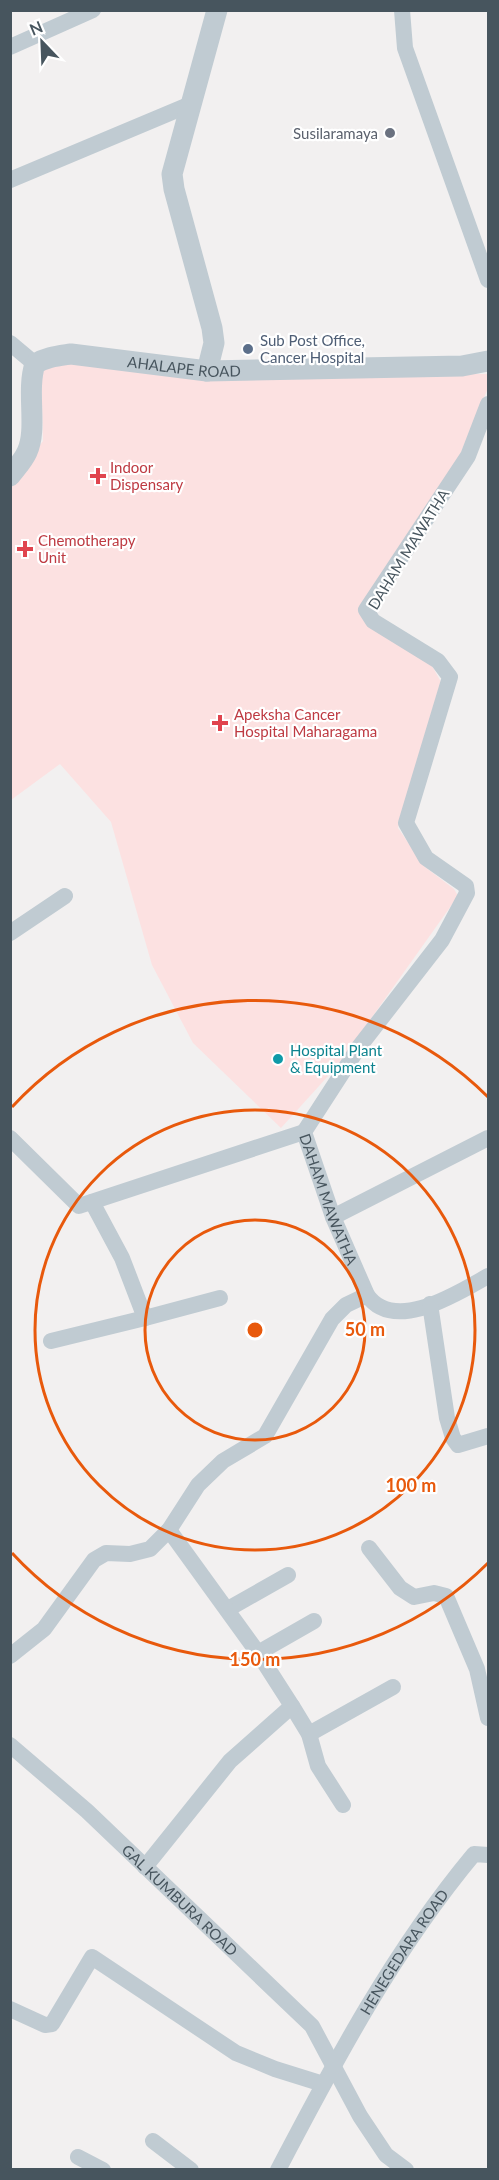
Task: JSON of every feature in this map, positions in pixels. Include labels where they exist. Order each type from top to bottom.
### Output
[{"type":"street","points":[[10,47],[93,10]]},
{"type":"street","points":[[207,371],[214,343],[213,328],[174,189],[172,174],[217,10]]},
{"type":"street","points":[[402,10],[405,48],[489,280]]},
{"type":"street","points":[[10,180],[191,104]]},
{"type":"street","points":[[10,343],[35,364],[30,378],[31,434],[28,451],[10,476]]},
{"type":"street","name":"AHALAPE ROAD","points":[[35,364],[42,359],[71,354],[207,371],[462,366],[489,361]]},
{"type":"street","name":"DAHAM MAWATHA","points":[[367,1295],[333,1217],[304,1132],[359,1047],[442,940],[467,893],[466,886],[426,858],[406,823],[450,677],[438,661],[373,621],[366,610],[468,456],[489,404]]},
{"type":"street","points":[[10,933],[65,896]]},
{"type":"street","points":[[10,1138],[79,1206],[304,1132]]},
{"type":"street","points":[[333,1217],[489,1138]]},
{"type":"street","points":[[92,1202],[122,1258],[145,1318]]},
{"type":"street","points":[[10,1656],[45,1629],[94,1560],[106,1552],[129,1554],[150,1549],[169,1530],[198,1485],[223,1461],[265,1436],[332,1319],[346,1305],[367,1295],[374,1304],[387,1310],[406,1312],[447,1299],[489,1276]]},
{"type":"street","points":[[51,1341],[220,1298]]},
{"type":"street","points":[[430,1304],[447,1418],[453,1438],[458,1444],[489,1436]]},
{"type":"street","points":[[169,1530],[228,1609],[292,1706],[309,1734],[318,1766],[343,1805]]},
{"type":"street","points":[[369,1548],[400,1588],[414,1597],[434,1593],[447,1596],[477,1669],[489,1718]]},
{"type":"street","points":[[228,1609],[288,1575]]},
{"type":"street","points":[[258,1653],[314,1621]]},
{"type":"street","points":[[309,1734],[393,1688]]},
{"type":"street","points":[[145,1867],[231,1761],[292,1706]]},
{"type":"street","name":"GAL KUMBURA ROAD","points":[[10,1745],[87,1811],[312,2026],[360,2116],[386,2155],[405,2169]]},
{"type":"street","name":"HENEGEDARA ROAD","points":[[332,2066],[400,1953],[453,1881],[474,1854],[489,1855]]},
{"type":"street","points":[[10,2009],[45,2025],[52,2024],[92,1957],[236,2054],[323,2084]]},
{"type":"street","points":[[278,2169],[332,2066]]},
{"type":"street","points":[[153,2141],[191,2169]]},
{"type":"street","points":[[78,2157],[103,2169]]},
{"type":"shaded area","name":"Apeksha Cancer Hospital Maharagama","points":[[64,356],[398,374],[488,374],[488,388],[448,483],[360,611],[432,666],[441,682],[398,828],[425,867],[454,889],[458,896],[338,1065],[281,1128],[193,1043],[152,965],[111,822],[60,764],[11,800],[10,484],[43,441],[41,365]]},
{"type":"place","name":"Susilaramaya","points":[[390,133]]},
{"type":"place","name":"Sub Post Office, Cancer Hospital","points":[[248,349]]},
{"type":"place","name":"Indoor Dispensary","points":[[98,476]]},
{"type":"place","name":"Chemotherapy Unit","points":[[25,549]]},
{"type":"place","name":"Apeksha Cancer Hospital Maharagama","points":[[220,723]]},
{"type":"place","name":"Hospital Plant & Equipment","points":[[278,1059]]}]
